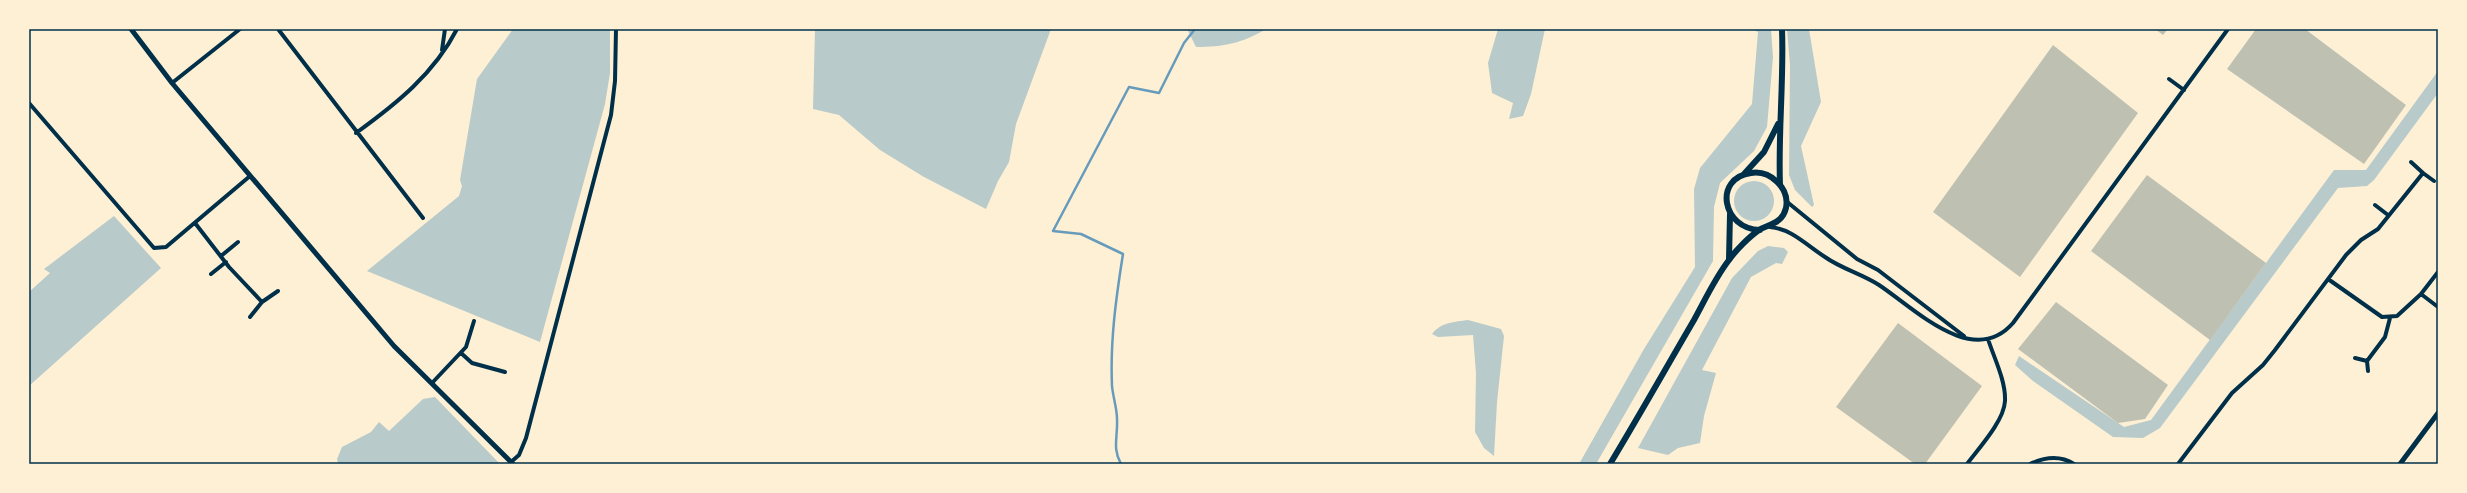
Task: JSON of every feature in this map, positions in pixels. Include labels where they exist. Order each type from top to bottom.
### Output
[{"type":"main road","points":[[1780,186],[1779,122],[1783,72],[1782,29]]},
{"type":"main road","points":[[1743,175],[1761,173],[1770,176],[1780,186],[1786,200],[1786,208],[1782,216],[1770,227],[1760,230],[1744,228],[1730,214],[1727,207],[1728,190],[1736,179],[1743,175],[1764,152],[1779,122]]},
{"type":"main road","points":[[1729,259],[1730,214]]},
{"type":"main road","points":[[1610,464],[1729,259],[1760,230]]},
{"type":"street","points":[[131,29],[172,83],[394,346],[512,463],[519,455],[526,438],[604,147],[614,93],[616,29]]},
{"type":"street","points":[[172,83],[240,29]]},
{"type":"street","points":[[278,29],[422,218]]},
{"type":"street","points":[[441,54],[445,29]]},
{"type":"street","points":[[356,133],[396,105],[431,68],[457,29]]},
{"type":"street","points":[[1770,227],[1790,232],[1839,266],[1877,284],[1951,334],[1969,339],[1988,339],[1999,335],[2013,323],[2228,29]]},
{"type":"street","points":[[2170,79],[2184,90]]},
{"type":"street","points":[[29,103],[149,245],[156,249],[166,247],[250,176]]},
{"type":"street","points":[[2411,162],[2434,181]]},
{"type":"street","points":[[2178,464],[2232,393],[2263,365],[2346,255],[2361,240],[2378,229],[2423,173]]},
{"type":"street","points":[[1786,200],[1857,259],[1878,270],[1969,339]]},
{"type":"street","points":[[2375,205],[2388,215]]},
{"type":"street","points":[[195,223],[226,262],[262,302]]},
{"type":"street","points":[[221,256],[238,242]]},
{"type":"street","points":[[211,274],[226,262]]},
{"type":"street","points":[[2328,279],[2382,317],[2390,318],[2405,311],[2421,294],[2437,273]]},
{"type":"street","points":[[250,317],[262,302],[278,291]]},
{"type":"street","points":[[2421,294],[2438,307]]},
{"type":"street","points":[[2368,370],[2367,361],[2385,337],[2390,318]]},
{"type":"street","points":[[432,383],[466,347],[474,321]]},
{"type":"street","points":[[1968,464],[2001,416],[2005,402],[2004,389],[1988,339]]},
{"type":"street","points":[[461,353],[472,363],[505,372]]},
{"type":"street","points":[[2355,358],[2367,361]]},
{"type":"street","points":[[2400,464],[2438,413]]},
{"type":"street","points":[[2030,464],[2053,458],[2066,459],[2074,464]]},
{"type":"shaded area","points":[[513,29],[610,29],[610,73],[605,104],[540,342],[367,271],[459,196],[462,186],[460,180],[477,79]]},
{"type":"shaded area","points":[[815,29],[1051,29],[1016,124],[1009,162],[998,181],[986,209],[924,177],[880,150],[839,115],[813,109]]},
{"type":"shaded area","points":[[1187,29],[1266,29],[1241,41],[1224,45],[1196,47]]},
{"type":"shaded area","points":[[1498,29],[1545,29],[1531,94],[1523,116],[1509,119],[1513,103],[1492,93],[1488,63]]},
{"type":"shaded area","points":[[1752,29],[1771,29],[1773,57],[1767,127],[1754,151],[1720,183],[1714,207],[1713,261],[1596,464],[1579,464],[1644,349],[1695,267],[1694,189],[1700,168],[1752,104],[1758,32]]},
{"type":"shaded area","points":[[1787,29],[1809,29],[1821,102],[1801,146],[1814,205],[1812,207],[1795,190],[1789,175],[1790,66]]},
{"type":"shaded area","points":[[2438,71],[2438,93],[2374,180],[2367,186],[2338,188],[2160,428],[2143,438],[2113,437],[2033,381],[2015,365],[2019,356],[2124,427],[2151,420],[2334,170],[2366,170]]},
{"type":"shaded area","points":[[1758,181],[1765,184],[1771,190],[1774,201],[1773,209],[1765,218],[1758,221],[1750,221],[1743,218],[1735,209],[1734,197],[1737,190],[1746,182]]},
{"type":"shaded area","points":[[114,216],[161,268],[29,386],[29,292],[50,273],[44,269]]},
{"type":"shaded area","points":[[1768,246],[1784,248],[1788,252],[1782,264],[1776,263],[1751,277],[1702,370],[1716,373],[1704,416],[1700,443],[1678,448],[1668,455],[1638,448],[1732,278],[1758,251]]},
{"type":"shaded area","points":[[1468,320],[1501,329],[1504,336],[1497,402],[1494,456],[1484,448],[1475,432],[1476,373],[1473,335],[1438,337],[1432,334],[1444,325]]},
{"type":"shaded area","points":[[435,397],[500,464],[338,464],[337,459],[342,447],[371,432],[379,422],[389,431],[423,399]]},
{"type":"building","points":[[2155,29],[2168,29],[2163,35]]},
{"type":"building","points":[[2256,29],[2305,29],[2406,105],[2364,164],[2227,69]]},
{"type":"building","points":[[2053,45],[2138,113],[2020,277],[1933,212]]},
{"type":"building","points":[[2147,175],[2266,263],[2210,340],[2091,251]]},
{"type":"building","points":[[2056,302],[2168,385],[2145,419],[2118,423],[2018,349]]},
{"type":"building","points":[[1898,323],[1982,386],[1925,464],[1915,464],[1836,407]]},
{"type":"waterway","points":[[1121,464],[1116,447],[1117,415],[1112,386],[1112,353],[1114,320],[1123,254],[1081,234],[1053,231],[1129,87],[1159,93],[1184,43],[1195,29]]}]
